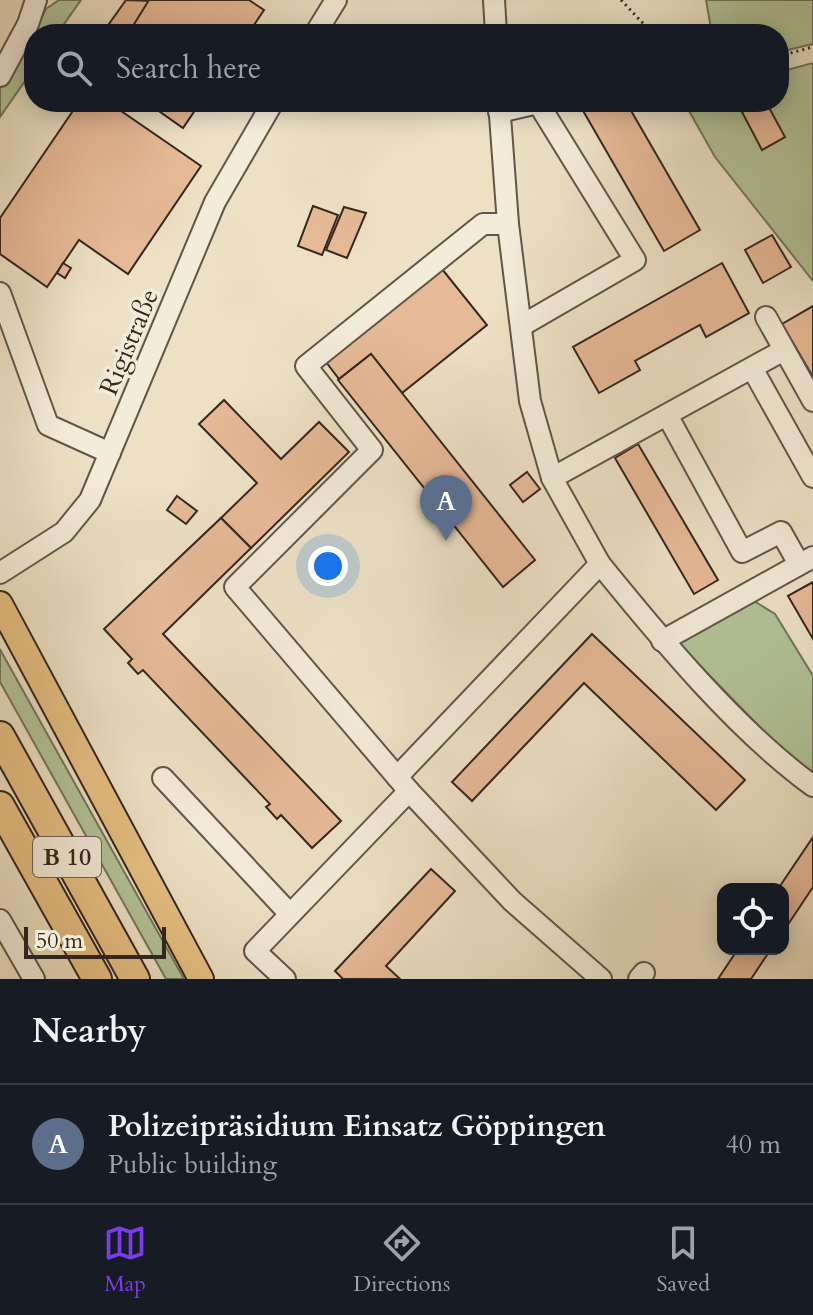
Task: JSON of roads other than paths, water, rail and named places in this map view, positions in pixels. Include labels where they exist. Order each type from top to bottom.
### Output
[{"type":"highway","name":"B 10","points":[[0,736],[135,979]]},
{"type":"highway","name":"B 10","points":[[0,806],[97,979]]},
{"type":"main road","points":[[0,604],[201,979]]},
{"type":"street","points":[[28,24],[36,0]]},
{"type":"street","points":[[321,24],[336,0]]},
{"type":"street","points":[[494,0],[495,24]]},
{"type":"street","points":[[0,76],[24,31]]},
{"type":"street","name":"Rigistraße","points":[[0,573],[64,532],[90,500],[215,202],[267,112]]},
{"type":"street","points":[[499,112],[508,224],[530,401],[552,478],[600,564],[662,641],[787,768],[813,786]]},
{"type":"street","points":[[521,326],[635,260],[544,112]]},
{"type":"street","points":[[508,224],[483,224],[306,366],[372,450],[235,587],[403,784],[512,901],[601,979]]},
{"type":"street","points":[[0,293],[48,425],[110,453]]},
{"type":"street","points":[[766,317],[813,401]]},
{"type":"street","points":[[552,478],[784,350]]},
{"type":"street","points":[[752,368],[813,477]]},
{"type":"street","points":[[662,641],[806,560],[781,532],[742,552],[667,415]]},
{"type":"street","points":[[285,979],[255,951],[600,564]]},
{"type":"street","points":[[163,778],[288,912]]},
{"type":"street","points":[[1,924],[34,979]]},
{"type":"place","name":"Polizeipräsidium Einsatz Göppingen","points":[[446,541]]}]
